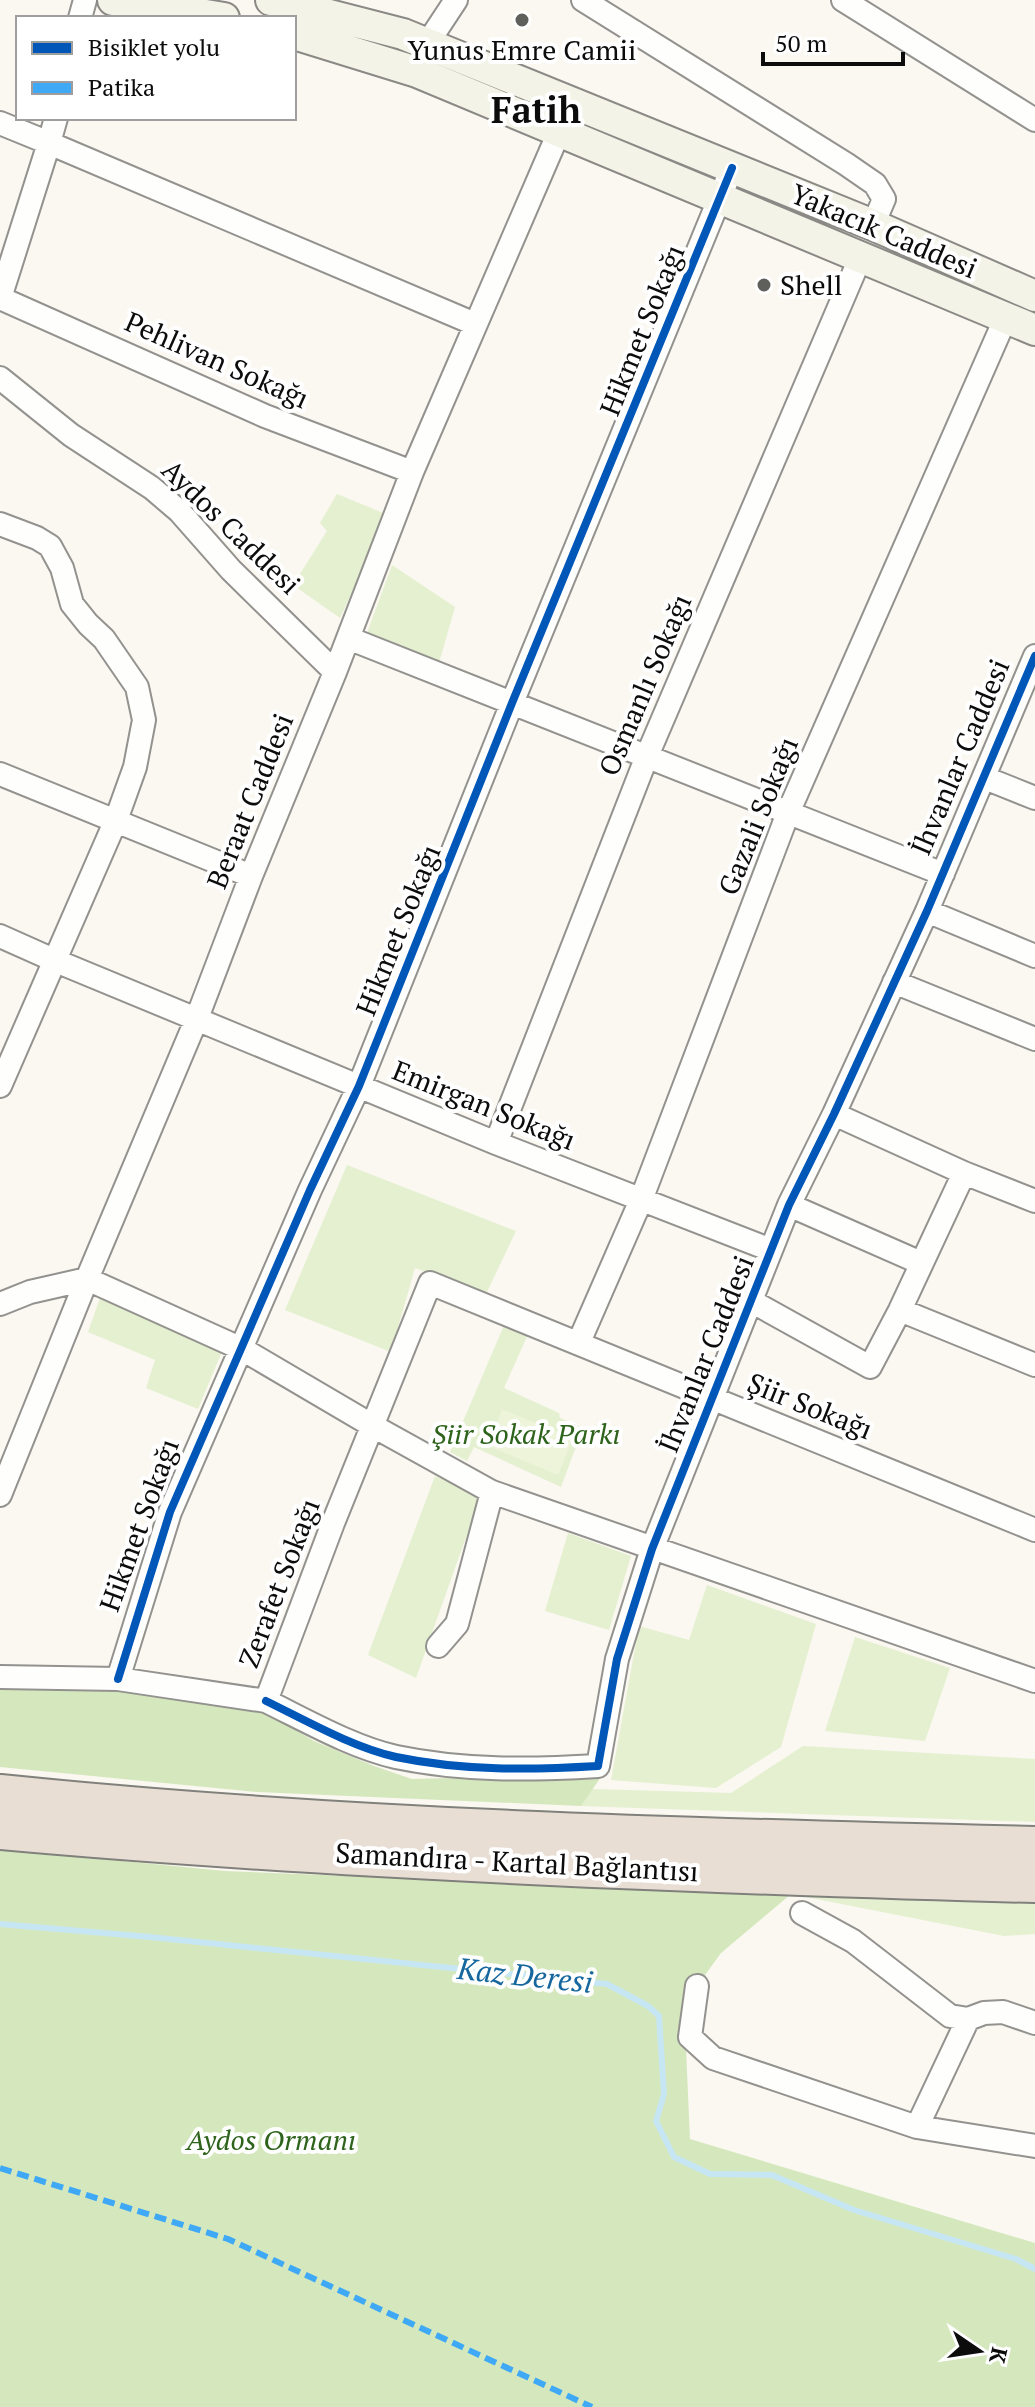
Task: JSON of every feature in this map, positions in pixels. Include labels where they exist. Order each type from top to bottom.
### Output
[{"type":"highway","name":"Samandıra - Kartal Bağlantısı","points":[[0,1795],[228,1814],[436,1826],[1035,1847]]},
{"type":"highway","name":"Samandıra - Kartal Bağlantısı","points":[[0,1829],[414,1859],[896,1880],[1035,1882]]},
{"type":"main road","points":[[113,0],[212,16]]},
{"type":"main road","name":"Yakacık Caddesi","points":[[271,0],[403,34],[422,58],[559,132],[1035,330]]},
{"type":"main road","name":"Yakacık Caddesi","points":[[296,34],[422,58],[732,168],[1035,296]]},
{"type":"street","points":[[422,58],[456,0]]},
{"type":"street","points":[[583,0],[875,184],[884,199],[873,225]]},
{"type":"street","points":[[843,0],[1035,120]]},
{"type":"street","points":[[0,298],[55,120]]},
{"type":"street","points":[[0,123],[475,324]]},
{"type":"street","name":"Beraat Caddesi","points":[[0,1495],[197,1018],[412,472],[559,132]]},
{"type":"street","points":[[720,198],[732,168]]},
{"type":"street","name":"Hikmet Sokağı","points":[[118,1679],[170,1512],[310,1190],[359,1086],[512,703],[720,198]]},
{"type":"street","name":"Osmanlı Sokağı","points":[[496,1143],[647,756],[861,256]]},
{"type":"street","name":"Pehlivan Sokağı","points":[[0,298],[265,416],[412,472]]},
{"type":"street","name":"Gazali Sokağı","points":[[579,1342],[641,1200],[788,813],[1006,317]]},
{"type":"street","name":"Aydos Caddesi","points":[[0,378],[71,435],[152,488],[179,511],[231,570],[335,672]]},
{"type":"street","points":[[0,524],[50,546],[62,568],[72,604],[104,639],[137,687],[144,720],[135,767],[116,820],[0,1086]]},
{"type":"street","points":[[348,638],[943,874]]},
{"type":"street","name":"İhvanlar Caddesi","points":[[266,1701],[335,1735],[394,1756],[467,1768],[598,1766],[617,1659],[652,1549],[789,1205],[927,911],[1035,656]]},
{"type":"street","points":[[0,774],[251,876]]},
{"type":"street","points":[[985,778],[1035,798]]},
{"type":"street","points":[[927,911],[1035,956]]},
{"type":"street","name":"Emirgan Sokağı","points":[[0,936],[496,1143],[771,1250]]},
{"type":"street","points":[[894,982],[1035,1039]]},
{"type":"street","points":[[834,1114],[964,1173],[1035,1201]]},
{"type":"street","points":[[751,1301],[870,1367],[964,1173]]},
{"type":"street","points":[[789,1205],[921,1263]]},
{"type":"street","points":[[0,1304],[30,1292],[87,1279],[242,1349],[492,1492],[1035,1681]]},
{"type":"street","name":"Şiir Sokağı","points":[[430,1283],[1035,1530]]},
{"type":"street","name":"Zerafet Sokağı","points":[[0,1677],[118,1679],[266,1701],[333,1523],[430,1283]]},
{"type":"street","points":[[900,1310],[1035,1365]]},
{"type":"street","points":[[438,1646],[457,1624],[492,1492]]},
{"type":"street","points":[[802,1913],[853,1941],[950,2016],[968,2019],[984,2013],[1003,2012],[1035,2023]]},
{"type":"street","points":[[697,1986],[690,2037],[713,2058],[917,2127],[1035,2146]]},
{"type":"street","points":[[917,2127],[968,2019]]},
{"type":"green space","points":[[337,494],[388,515],[340,618],[293,585],[327,531],[320,523]]},
{"type":"green space","points":[[392,565],[455,607],[439,663],[367,633]]},
{"type":"green space","points":[[347,1165],[516,1231],[486,1294],[415,1268],[391,1352],[285,1310]]},
{"type":"green space","points":[[101,1295],[223,1349],[198,1409],[146,1388],[155,1360],[88,1332]]},
{"type":"green space","name":"Şiir Sokak Parkı","points":[[505,1323],[529,1332],[504,1388],[559,1413],[560,1418],[583,1428],[561,1487],[474,1447],[467,1461],[450,1452]]},
{"type":"green space","points":[[502,1409],[573,1438],[558,1475],[488,1446]]},
{"type":"green space","points":[[435,1476],[481,1495],[416,1678],[368,1655]]},
{"type":"green space","points":[[568,1533],[631,1556],[609,1630],[545,1611]]},
{"type":"green space","points":[[707,1585],[816,1624],[781,1747],[716,1788],[611,1780],[639,1626],[689,1640]]},
{"type":"green space","points":[[855,1637],[950,1668],[925,1741],[825,1731]]},
{"type":"green space","points":[[0,1679],[69,1681],[258,1708],[314,1741],[412,1779],[603,1774],[581,1806],[257,1792],[0,1767]]},
{"type":"green space","points":[[803,1746],[1035,1759],[1035,1822],[581,1806],[592,1789],[731,1793]]},
{"type":"green space","name":"Aydos Ormanı","points":[[0,1849],[225,1871],[791,1894],[721,1953],[684,2004],[690,2139],[1035,2243],[1035,2407],[0,2407]]},
{"type":"green space","points":[[791,1894],[1035,1900],[1035,1934],[1004,1936]]},
{"type":"waterway","name":"Kaz Deresi","points":[[0,1924],[607,1984],[648,2006],[659,2016],[664,2094],[656,2121],[674,2157],[710,2174],[772,2175],[854,2210],[1016,2259],[1035,2269]]},
{"type":"marked path","points":[[0,2168],[228,2239],[592,2407]]},
{"type":"cycle path","points":[[118,1679],[170,1512],[310,1190],[359,1086],[512,703],[732,168]]},
{"type":"cycle path","points":[[266,1701],[379,1753],[421,1762],[497,1768],[598,1766],[617,1659],[652,1549],[789,1205],[927,911],[1035,656]]},
{"type":"place","name":"Yunus Emre Camii","points":[[522,20]]},
{"type":"place","name":"Shell","points":[[764,285]]},
{"type":"district","name":"Fatih","points":[[536,110]]}]
